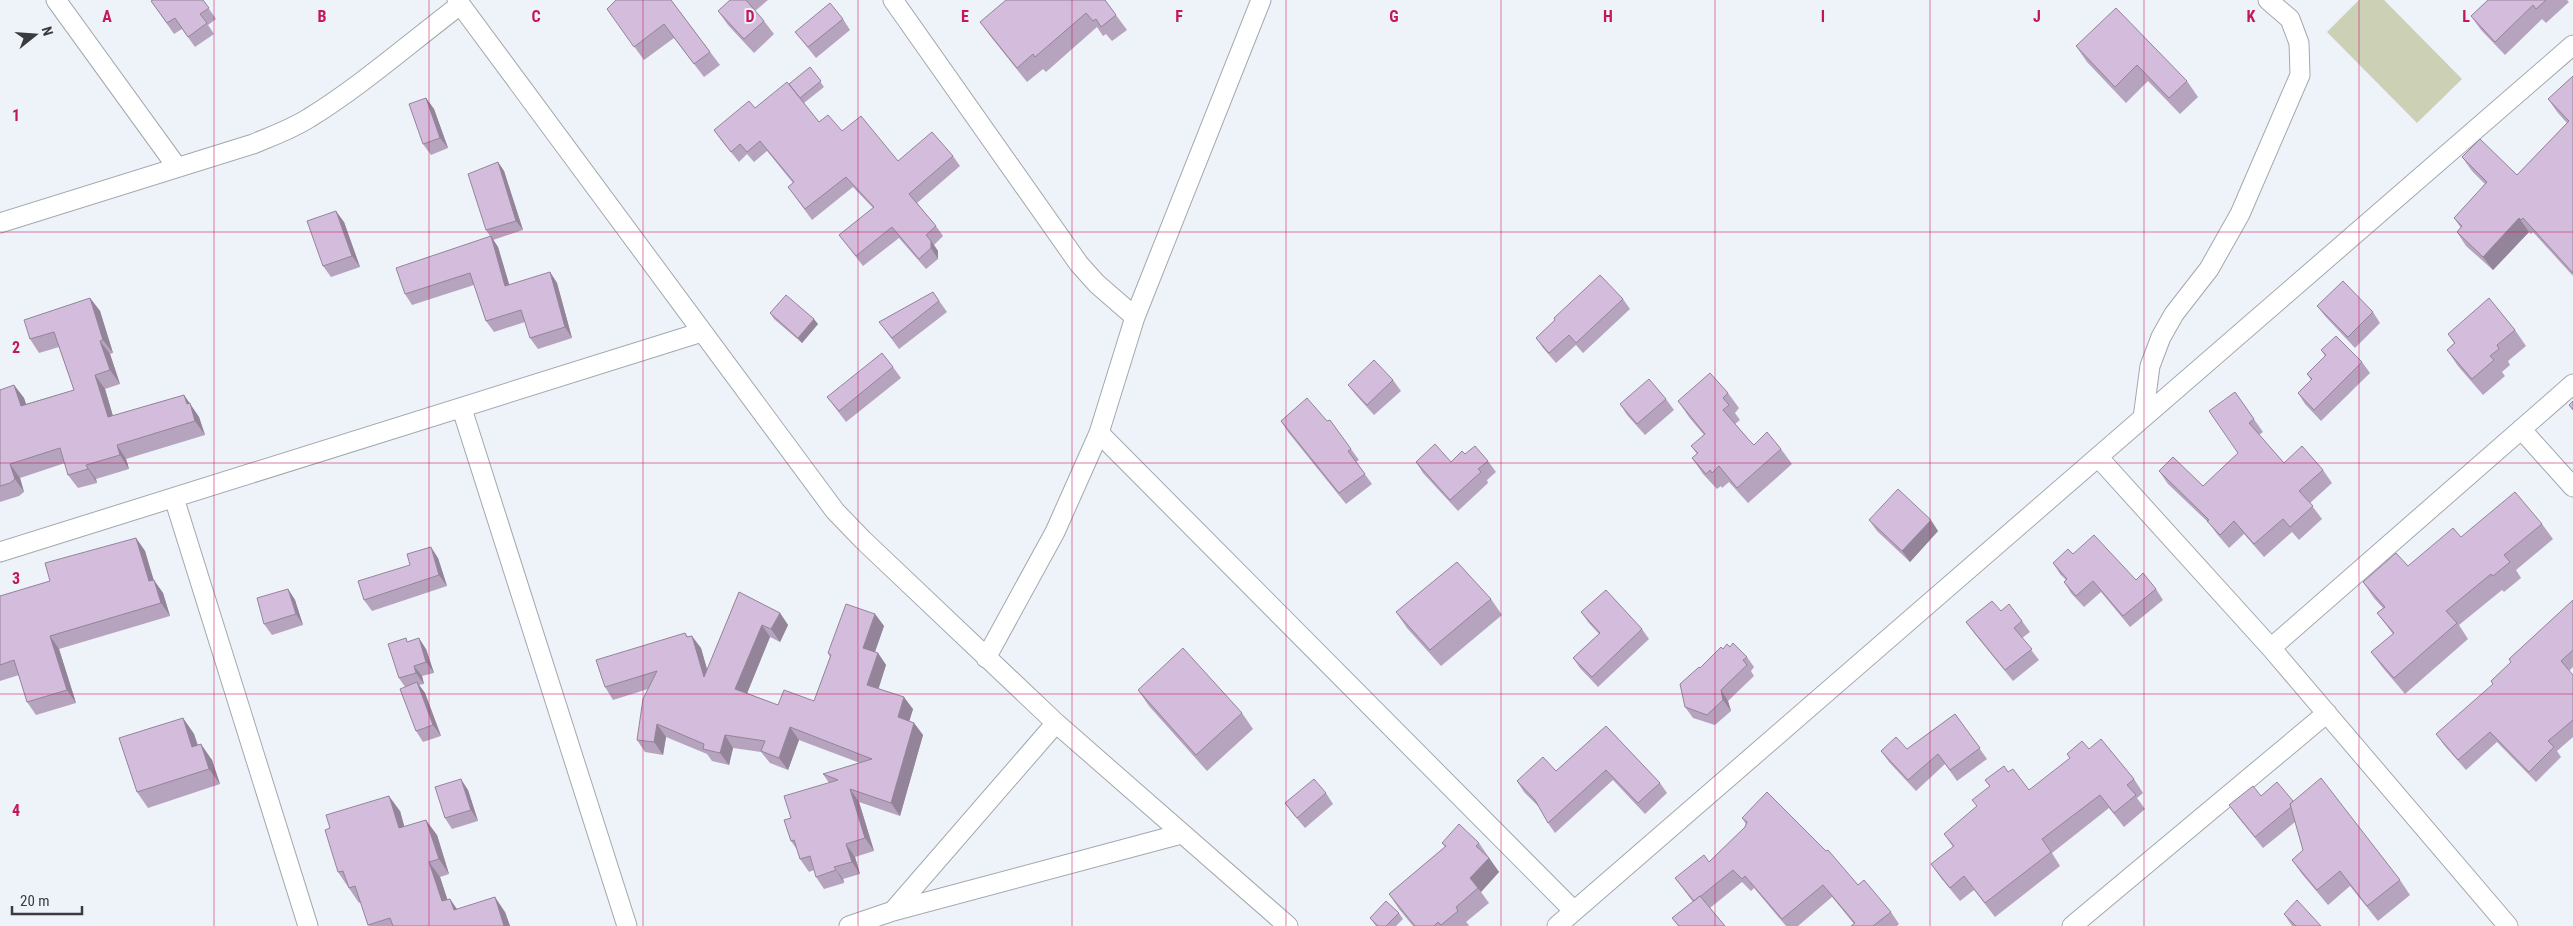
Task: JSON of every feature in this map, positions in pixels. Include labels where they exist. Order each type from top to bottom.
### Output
[{"type":"street","points":[[56,0],[177,167]]},
{"type":"street","points":[[893,0],[1079,264],[1097,284],[1135,317]]},
{"type":"street","points":[[986,658],[1055,532],[1099,433],[1135,317],[1261,0]]},
{"type":"street","points":[[2143,418],[2150,366],[2161,337],[2174,314],[2209,269],[2240,214],[2300,75],[2299,43],[2290,19],[2268,0]]},
{"type":"street","points":[[0,223],[253,144],[309,118],[458,2],[836,511],[986,658],[1056,723],[1288,926]]},
{"type":"street","points":[[1558,926],[1574,910],[2573,45]]},
{"type":"street","points":[[0,552],[462,409],[702,332]]},
{"type":"street","points":[[2271,648],[2573,384]]},
{"type":"street","points":[[462,409],[627,926]]},
{"type":"street","points":[[2522,429],[2573,487]]},
{"type":"street","points":[[1099,433],[1574,910]]},
{"type":"street","points":[[2098,457],[2271,648],[2508,926]]},
{"type":"street","points":[[174,498],[308,926]]},
{"type":"street","points":[[2072,926],[2327,714]]},
{"type":"street","points":[[893,912],[1056,723]]},
{"type":"street","points":[[849,926],[893,912],[1181,834]]},
{"type":"green space","points":[[2359,0],[2384,0],[2462,79],[2417,123],[2327,32]]},
{"type":"building","points":[[203,0],[209,8],[200,14],[207,23],[188,37],[175,18],[167,23],[151,1]]},
{"type":"building","points":[[616,0],[671,0],[710,52],[694,64],[664,24],[634,47],[607,9]]},
{"type":"building","points":[[730,0],[746,0],[764,21],[744,39],[718,11]]},
{"type":"building","points":[[1006,0],[1105,0],[1116,15],[1101,27],[1096,19],[1093,21],[1086,13],[1035,57],[1033,54],[1017,68],[980,22]]},
{"type":"building","points":[[2488,0],[2546,0],[2536,9],[2533,5],[2495,42],[2471,16]]},
{"type":"building","points":[[830,3],[843,19],[808,47],[795,32]]},
{"type":"building","points":[[2116,8],[2187,81],[2169,98],[2137,65],[2115,87],[2076,46]]},
{"type":"building","points":[[810,67],[821,81],[800,98],[789,84]]},
{"type":"building","points":[[2573,76],[2573,273],[2523,218],[2521,220],[2519,218],[2483,257],[2457,232],[2462,226],[2454,218],[2487,182],[2462,157],[2480,139],[2517,175],[2569,121],[2548,99]]},
{"type":"building","points":[[787,82],[819,122],[828,115],[842,131],[861,116],[898,161],[932,132],[953,156],[909,194],[936,226],[926,235],[931,241],[931,248],[919,259],[892,227],[856,256],[839,235],[874,207],[846,177],[805,209],[788,187],[794,182],[760,141],[747,152],[740,144],[731,152],[714,130],[749,101],[755,108]]},
{"type":"building","points":[[426,98],[440,138],[423,144],[409,104]]},
{"type":"building","points":[[498,162],[516,221],[486,230],[468,174]]},
{"type":"building","points":[[336,211],[352,256],[323,266],[307,221]]},
{"type":"building","points":[[491,236],[505,286],[550,272],[565,327],[530,338],[521,310],[486,321],[470,273],[405,294],[396,268]]},
{"type":"building","points":[[1600,275],[1623,299],[1576,343],[1569,335],[1549,353],[1536,338],[1555,320],[1554,318]]},
{"type":"building","points":[[2343,281],[2373,312],[2348,337],[2317,306]]},
{"type":"building","points":[[933,292],[939,301],[892,338],[879,322]]},
{"type":"building","points":[[786,295],[814,319],[798,338],[770,313]]},
{"type":"building","points":[[90,298],[103,340],[100,341],[110,370],[95,375],[108,417],[184,395],[187,404],[190,403],[195,421],[117,445],[120,455],[86,465],[88,469],[68,475],[60,448],[10,464],[15,479],[10,483],[0,486],[0,390],[14,385],[21,406],[74,390],[54,332],[30,339],[24,320]]},
{"type":"building","points":[[2489,298],[2515,330],[2497,345],[2499,349],[2490,356],[2494,360],[2472,379],[2447,350],[2455,343],[2448,334]]},
{"type":"building","points":[[2336,336],[2362,362],[2314,410],[2298,393],[2312,379],[2307,374],[2326,355],[2321,350]]},
{"type":"building","points":[[882,353],[893,367],[839,411],[827,397]]},
{"type":"building","points":[[1374,360],[1393,380],[1367,405],[1348,385]]},
{"type":"building","points":[[1710,373],[1728,393],[1723,398],[1729,405],[1723,410],[1749,440],[1754,445],[1767,432],[1781,449],[1737,488],[1719,466],[1712,473],[1710,470],[1706,474],[1692,458],[1698,453],[1691,446],[1705,434],[1678,401]]},
{"type":"building","points":[[1649,379],[1666,399],[1637,424],[1620,404]]},
{"type":"building","points":[[2235,392],[2254,419],[2249,423],[2284,463],[2302,446],[2323,470],[2299,491],[2313,506],[2290,527],[2283,519],[2254,544],[2234,521],[2220,535],[2207,521],[2209,520],[2159,471],[2173,457],[2203,486],[2238,453],[2209,411]]},
{"type":"building","points":[[1307,398],[1327,421],[1330,420],[1351,449],[1348,451],[1365,474],[1339,493],[1281,421]]},
{"type":"building","points":[[2573,401],[2573,410],[2569,405]]},
{"type":"building","points":[[1435,444],[1451,462],[1462,451],[1465,454],[1475,446],[1488,461],[1478,469],[1481,472],[1450,500],[1416,462]]},
{"type":"building","points":[[1898,489],[1931,520],[1902,551],[1869,520]]},
{"type":"building","points":[[2515,492],[2542,524],[2504,555],[2510,562],[2493,576],[2491,574],[2446,611],[2457,623],[2394,678],[2371,652],[2394,633],[2377,613],[2385,607],[2363,582],[2396,553],[2408,566],[2453,528],[2461,537]]},
{"type":"building","points":[[2094,535],[2136,580],[2143,573],[2156,589],[2123,616],[2093,581],[2076,596],[2064,582],[2067,579],[2053,563],[2068,549],[2073,554]]},
{"type":"building","points":[[136,538],[149,581],[154,580],[161,603],[50,636],[67,690],[27,702],[14,660],[0,665],[0,596],[50,581],[45,563]]},
{"type":"building","points":[[431,547],[439,575],[364,600],[358,581],[410,565],[407,554]]},
{"type":"building","points":[[1457,562],[1491,599],[1430,650],[1396,612]]},
{"type":"building","points":[[288,589],[296,614],[264,624],[257,598]]},
{"type":"building","points":[[1606,590],[1642,629],[1592,677],[1573,658],[1600,633],[1581,612]]},
{"type":"building","points":[[739,592],[780,613],[771,629],[762,625],[735,689],[778,705],[784,690],[814,701],[831,655],[828,653],[846,604],[875,614],[863,648],[878,653],[867,685],[904,697],[898,717],[914,723],[891,803],[850,789],[865,838],[846,844],[852,862],[834,867],[836,870],[816,877],[810,856],[800,859],[794,840],[791,841],[784,820],[791,818],[784,796],[838,780],[823,774],[872,759],[790,727],[779,758],[761,751],[765,741],[725,735],[720,753],[703,749],[704,744],[657,724],[654,742],[637,740],[643,699],[657,671],[605,687],[596,660],[685,633],[687,637],[692,636],[704,677]]},
{"type":"building","points":[[2573,600],[2573,650],[2561,661],[2573,675],[2573,720],[2548,741],[2554,747],[2529,772],[2490,732],[2458,760],[2436,734],[2493,684],[2491,681],[2511,662],[2509,659]]},
{"type":"building","points":[[1992,601],[2001,611],[2009,604],[2022,621],[2014,628],[2032,649],[2005,670],[1966,622]]},
{"type":"building","points":[[406,638],[407,642],[419,638],[426,662],[414,666],[416,673],[399,678],[388,644]]},
{"type":"building","points":[[1733,643],[1747,657],[1743,660],[1747,665],[1721,690],[1723,700],[1707,715],[1685,707],[1680,684],[1700,668],[1721,647],[1723,649],[1727,644],[1730,647]]},
{"type":"building","points":[[1183,648],[1242,713],[1196,755],[1138,690]]},
{"type":"building","points":[[417,682],[433,725],[416,731],[400,689]]},
{"type":"building","points":[[1955,714],[1980,748],[1950,770],[1938,754],[1908,780],[1881,751],[1896,737],[1907,749]]},
{"type":"building","points":[[183,718],[192,747],[201,744],[209,769],[137,792],[119,738]]},
{"type":"building","points":[[1606,726],[1660,783],[1638,803],[1606,770],[1548,823],[1535,800],[1517,781],[1543,757],[1556,771]]},
{"type":"building","points":[[2101,739],[2134,779],[2127,785],[2136,795],[2114,813],[2100,795],[2042,839],[2051,852],[1985,903],[1964,876],[1950,888],[1931,864],[1954,846],[1944,834],[1977,806],[1972,800],[1990,786],[1985,780],[2004,766],[2008,772],[2013,769],[2029,790],[2070,758],[2067,754],[2082,741],[2089,749]]},
{"type":"building","points":[[2321,778],[2400,880],[2367,906],[2340,871],[2317,890],[2292,860],[2303,850],[2290,804]]},
{"type":"building","points":[[461,779],[471,810],[445,818],[435,787]]},
{"type":"building","points":[[1314,779],[1326,793],[1297,818],[1285,803]]},
{"type":"building","points":[[2277,782],[2293,801],[2290,804],[2291,807],[2255,837],[2229,805],[2253,786],[2261,796]]},
{"type":"building","points":[[1767,792],[1826,851],[1828,850],[1858,885],[1864,880],[1891,912],[1873,926],[1851,926],[1855,923],[1823,885],[1782,919],[1745,876],[1742,879],[1733,870],[1694,901],[1675,878],[1704,855],[1709,862],[1745,827],[1747,822],[1742,818]]},
{"type":"building","points":[[389,796],[399,828],[426,820],[439,859],[429,862],[442,901],[450,899],[454,910],[495,897],[504,926],[393,926],[390,918],[368,925],[355,886],[349,888],[343,871],[338,872],[325,830],[330,828],[326,815]]},
{"type":"building","points":[[1459,824],[1479,843],[1476,846],[1489,858],[1470,878],[1478,888],[1456,907],[1458,911],[1441,925],[1438,922],[1434,926],[1415,926],[1389,894],[1446,846],[1442,843]]},
{"type":"building","points":[[1700,896],[1725,926],[1679,926],[1672,918]]},
{"type":"building","points":[[2297,900],[2321,926],[2296,926],[2284,914]]},
{"type":"building","points":[[1386,901],[1399,913],[1386,926],[1378,926],[1370,918]]}]
